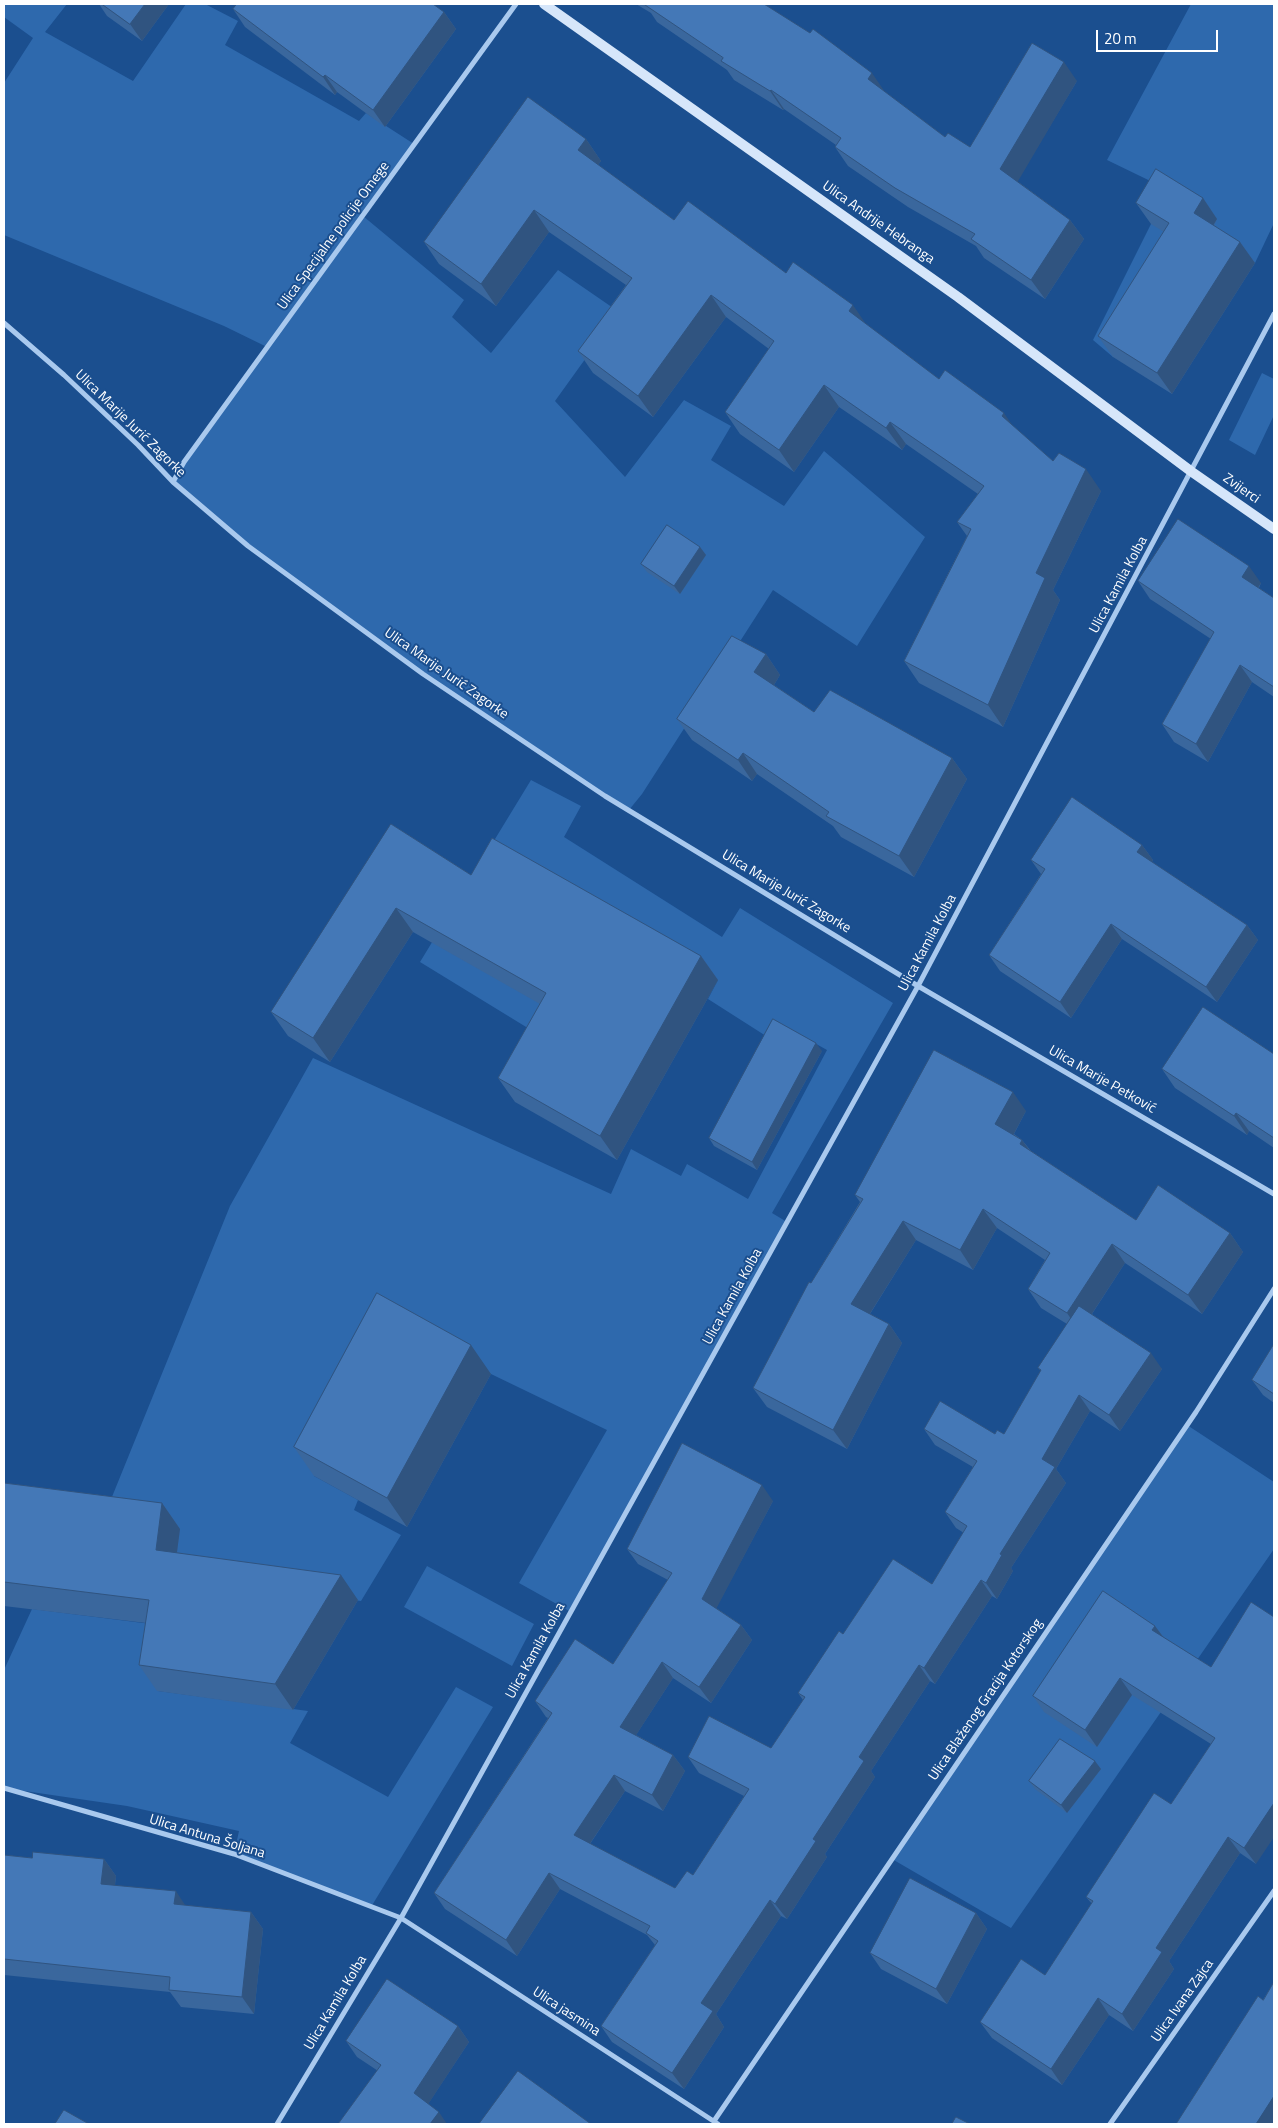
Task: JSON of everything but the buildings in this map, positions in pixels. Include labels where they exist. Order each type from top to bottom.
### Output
[{"type":"main road","name":"Ulica Andrije Hebranga","points":[[544,4],[958,297],[1192,472]]},
{"type":"main road","name":"Zvijerci","points":[[1192,472],[1274,529]]},
{"type":"street","name":"Ulica Specijalne policije Omege","points":[[173,482],[189,456],[516,4]]},
{"type":"street","name":"Ulica Kamila Kolba","points":[[277,2124],[401,1918],[918,986],[1192,472],[1274,314]]},
{"type":"street","name":"Ulica Marije Jurić Zagorke","points":[[4,323],[64,375],[138,445],[173,482],[248,546],[423,674],[605,796],[918,986]]},
{"type":"street","name":"Ulica Marije Petković","points":[[918,986],[1274,1194]]},
{"type":"street","name":"Ulica Blaženog Gracija Kotorskog","points":[[716,2123],[1196,1412],[1274,1289]]},
{"type":"street","name":"Ulica Antuna Šoljana","points":[[4,1788],[234,1854],[401,1918]]},
{"type":"street","name":"Ulica Ivana Zajca","points":[[1110,2124],[1274,1891]]},
{"type":"street","name":"Ulica jasmina","points":[[401,1918],[716,2123]]},
{"type":"shaded area","points":[[4,4],[67,4],[45,32],[133,81],[186,4],[205,4],[238,21],[225,45],[359,121],[366,113],[414,144],[363,216],[464,300],[452,317],[491,353],[558,270],[619,312],[555,401],[625,477],[684,400],[731,426],[711,460],[784,506],[824,451],[925,537],[857,646],[773,590],[642,794],[629,810],[423,674],[248,546],[173,482],[184,462],[267,347],[224,326],[4,235],[4,83],[33,38],[4,17]]},
{"type":"shaded area","points":[[1191,4],[1274,4],[1274,223],[1255,263],[1224,244],[1113,357],[1093,340],[1151,224],[1171,191],[1107,160]]},
{"type":"shaded area","points":[[1262,373],[1274,379],[1274,415],[1255,455],[1229,440]]},
{"type":"shaded area","points":[[531,780],[581,806],[564,837],[722,937],[740,908],[893,1003],[772,1213],[787,1222],[571,1612],[519,1583],[607,1430],[491,1374],[397,1322],[314,1476],[358,1500],[354,1510],[401,1535],[361,1601],[174,1575],[103,1519],[230,1206],[313,1058],[611,1194],[631,1149],[681,1176],[687,1164],[748,1199],[827,1050],[775,1021],[766,1036],[708,999],[718,980],[563,1017],[549,1041],[420,962]]},
{"type":"shaded area","points":[[1187,1425],[1274,1482],[1274,1549],[1011,1928],[892,1859]]},
{"type":"shaded area","points":[[427,1566],[534,1624],[512,1666],[404,1607]]},
{"type":"shaded area","points":[[32,1609],[167,1626],[158,1691],[308,1711],[290,1743],[388,1797],[456,1687],[493,1707],[371,1907],[234,1854],[239,1831],[127,1806],[4,1788],[4,1670]]}]
